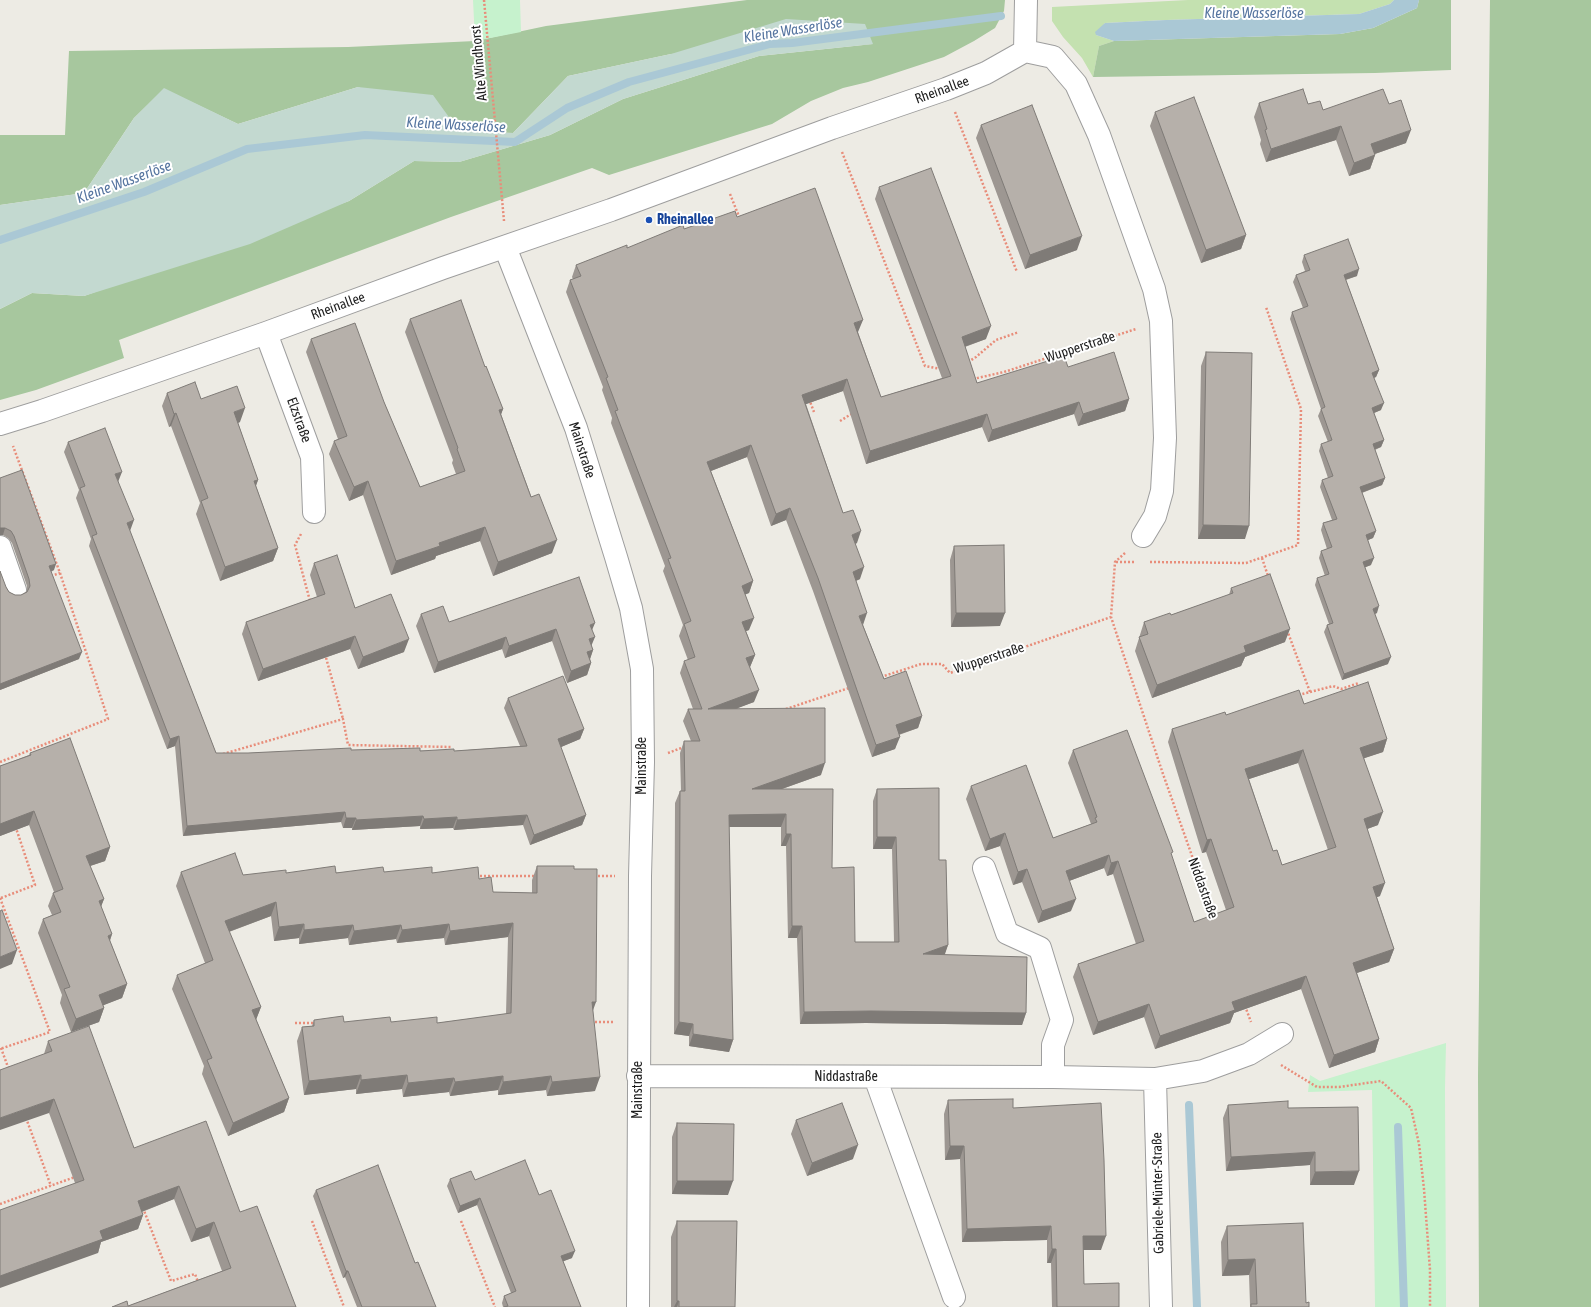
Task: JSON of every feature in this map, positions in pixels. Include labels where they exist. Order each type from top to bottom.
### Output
[{"type":"street","points":[[1026,0],[1024,51],[1052,57],[1076,84],[1112,172],[1154,289],[1162,321],[1165,438],[1162,491],[1155,516],[1143,536]]},
{"type":"street","name":"Rheinallee","points":[[2,423],[266,333],[832,128],[946,89],[986,73],[1024,51]]},
{"type":"street","name":"Mainstraße","points":[[505,247],[576,428],[631,608],[642,669],[643,762],[638,1022],[638,1307]]},
{"type":"street","name":"Elzstraße","points":[[266,333],[312,456],[314,512]]},
{"type":"street","points":[[0,547],[14,590]]},
{"type":"street","points":[[984,868],[1007,932],[1040,948],[1062,1020],[1052,1045],[1053,1077]]},
{"type":"street","name":"Niddastraße","points":[[638,1076],[1053,1077],[1155,1079],[1203,1071],[1249,1054],[1273,1040]]},
{"type":"street","points":[[875,1077],[954,1297]]},
{"type":"street","name":"Gabriele-Münter-Straße","points":[[1155,1079],[1161,1307]]},
{"type":"path","name":"Alte Windhorst","points":[[484,0],[502,195]]},
{"type":"path","points":[[946,89],[1017,272]]},
{"type":"path","points":[[832,128],[925,366],[937,369],[944,368]]},
{"type":"path","points":[[720,169],[740,220]]},
{"type":"path","points":[[1146,562],[1246,563],[1298,545],[1301,409],[1266,307]]},
{"type":"path","name":"Wupperstraße","points":[[971,379],[1004,372],[1162,321]]},
{"type":"path","points":[[967,363],[996,340],[1019,332]]},
{"type":"path","points":[[808,397],[814,412]]},
{"type":"path","points":[[840,421],[849,414],[856,412]]},
{"type":"path","points":[[0,762],[108,719],[60,573],[2,423]]},
{"type":"path","points":[[312,606],[295,544],[314,512]]},
{"type":"path","points":[[1111,617],[1115,562],[1143,536]]},
{"type":"path","points":[[1262,558],[1270,580]]},
{"type":"path","points":[[1115,562],[1138,562]]},
{"type":"path","name":"Wupperstraße","points":[[877,678],[921,664],[942,664],[950,673],[1111,617]]},
{"type":"path","name":"Niddastraße","points":[[1111,617],[1163,774],[1215,921]]},
{"type":"path","points":[[1286,624],[1310,692]]},
{"type":"path","points":[[324,652],[348,745],[452,747]]},
{"type":"path","points":[[1295,696],[1333,686],[1341,689],[1359,682]]},
{"type":"path","points":[[780,711],[854,686]]},
{"type":"path","points":[[221,754],[342,719]]},
{"type":"path","points":[[643,762],[686,746]]},
{"type":"path","points":[[11,1077],[0,1048],[50,1032],[0,898],[35,885],[15,826]]},
{"type":"path","points":[[474,876],[537,876]]},
{"type":"path","points":[[592,876],[640,876]]},
{"type":"path","points":[[1244,1002],[1249,1017],[1273,1040],[1282,1067],[1317,1087],[1340,1087],[1381,1081],[1411,1108],[1419,1144],[1423,1182],[1430,1270],[1430,1307]]},
{"type":"path","points":[[590,1022],[638,1022]]},
{"type":"path","points":[[295,1023],[319,1023]]},
{"type":"path","points":[[24,1113],[51,1186]]},
{"type":"path","points":[[0,1204],[80,1175]]},
{"type":"path","points":[[140,1203],[171,1281],[195,1274],[200,1287]]},
{"type":"path","points":[[312,1221],[344,1307]]},
{"type":"path","points":[[461,1221],[495,1307]]},
{"type":"green space","points":[[473,0],[520,0],[521,32],[475,41]]},
{"type":"green space","points":[[747,0],[1005,0],[1004,11],[995,28],[944,57],[868,82],[843,88],[811,101],[772,124],[609,175],[592,168],[451,217],[119,340],[124,358],[36,390],[0,400],[0,309],[32,293],[84,296],[349,201],[414,161],[459,162],[550,135],[623,99],[759,56],[873,44],[671,54],[568,76],[513,133],[459,131],[358,87],[238,124],[164,89],[134,118],[84,193],[0,205],[0,135],[65,135],[69,51],[348,47],[475,41],[546,26]]},
{"type":"green space","points":[[1188,0],[1394,0],[1390,4],[1359,14],[1105,23],[1096,35],[1114,41],[1099,46],[1093,77],[1082,58],[1063,37],[1052,21],[1052,7]]},
{"type":"green space","points":[[1419,0],[1451,0],[1451,70],[1375,73],[1093,77],[1099,46],[1114,41],[1340,34],[1373,28],[1417,8]]},
{"type":"green space","points":[[1490,0],[1591,0],[1591,1307],[1479,1307],[1478,1075]]},
{"type":"green space","points":[[786,19],[865,24],[873,44],[759,56],[623,99],[550,135],[459,162],[414,161],[349,201],[250,244],[84,296],[32,293],[0,309],[0,205],[84,193],[134,118],[164,88],[238,124],[358,87],[433,95],[459,131],[513,133],[568,76],[671,54]]},
{"type":"green space","points":[[1446,1043],[1446,1307],[1375,1307],[1372,1090],[1308,1092],[1310,1075],[1320,1081]]},
{"type":"water","points":[[1394,0],[1419,0],[1417,8],[1373,28],[1340,34],[1114,41],[1096,35],[1095,32],[1105,23],[1359,14],[1390,4]]},
{"type":"building","points":[[1303,89],[1308,104],[1320,101],[1323,110],[1383,89],[1389,104],[1401,100],[1411,130],[1371,144],[1375,155],[1354,163],[1341,126],[1271,149],[1259,103]]},
{"type":"building","points":[[1194,97],[1246,235],[1206,250],[1155,112]]},
{"type":"building","points":[[1032,105],[1082,236],[1030,255],[981,125]]},
{"type":"building","points":[[931,168],[991,326],[962,337],[977,383],[1064,356],[1068,367],[1114,352],[1129,399],[1083,414],[1079,402],[992,430],[987,414],[870,451],[847,379],[802,395],[843,513],[853,510],[861,531],[852,535],[864,567],[853,572],[867,613],[859,616],[884,679],[906,671],[922,716],[896,725],[900,737],[876,745],[818,578],[790,508],[776,514],[751,445],[707,462],[753,581],[742,586],[754,618],[742,622],[755,655],[746,658],[759,690],[708,709],[825,708],[825,763],[752,789],[833,789],[832,868],[854,867],[855,942],[899,942],[896,837],[877,837],[877,789],[939,788],[939,860],[946,860],[948,945],[923,954],[1027,957],[1026,1013],[871,1011],[804,1012],[802,926],[792,926],[791,834],[786,834],[786,814],[729,815],[733,1040],[693,1034],[693,1024],[679,1022],[680,791],[685,791],[684,741],[700,741],[688,709],[702,709],[684,661],[695,657],[684,624],[691,621],[668,559],[671,558],[615,411],[618,410],[606,378],[608,377],[570,280],[581,276],[576,265],[627,245],[627,248],[683,225],[684,229],[735,211],[737,217],[815,188],[863,320],[854,323],[881,397],[951,376],[879,187]]},
{"type":"building","points":[[1348,239],[1359,269],[1344,275],[1379,370],[1372,373],[1384,403],[1372,408],[1384,440],[1373,444],[1385,478],[1360,487],[1376,531],[1366,535],[1374,558],[1363,562],[1379,606],[1373,609],[1391,657],[1344,674],[1327,625],[1333,623],[1317,578],[1329,574],[1321,551],[1332,547],[1323,523],[1337,519],[1322,480],[1333,476],[1321,444],[1332,440],[1321,409],[1325,407],[1292,312],[1308,306],[1296,275],[1310,270],[1304,255]]},
{"type":"building","points":[[461,300],[485,367],[486,366],[503,409],[499,410],[531,497],[539,494],[557,540],[498,562],[485,527],[439,543],[440,546],[396,561],[368,481],[354,487],[334,441],[347,436],[311,339],[355,323],[384,402],[420,487],[465,471],[457,449],[458,448],[410,319]]},
{"type":"building","points":[[1206,352],[1252,353],[1249,526],[1203,525]]},
{"type":"building","points":[[195,382],[201,399],[237,386],[245,408],[234,412],[258,480],[254,481],[278,548],[225,567],[201,501],[208,498],[167,393]]},
{"type":"building","points":[[105,428],[122,472],[115,474],[134,520],[127,523],[216,753],[351,748],[351,750],[420,748],[420,751],[454,749],[454,751],[527,746],[508,698],[563,676],[584,729],[558,739],[586,815],[534,835],[527,815],[457,820],[457,817],[424,819],[423,816],[356,820],[356,818],[346,818],[345,812],[187,826],[179,736],[170,739],[92,536],[97,534],[80,488],[85,486],[68,442]]},
{"type":"building","points":[[22,470],[56,564],[49,566],[82,652],[0,684],[0,571],[9,592],[15,595],[21,595],[27,592],[30,586],[14,536],[11,531],[5,528],[0,528],[0,478]]},
{"type":"building","points":[[1004,545],[1005,613],[956,613],[954,546]]},
{"type":"building","points":[[337,555],[355,608],[391,594],[409,639],[363,657],[355,636],[263,669],[246,622],[325,594],[314,563]]},
{"type":"building","points":[[1270,574],[1290,629],[1244,646],[1246,652],[1157,685],[1139,637],[1148,634],[1144,622],[1170,613],[1171,615],[1233,593],[1231,588]]},
{"type":"building","points":[[579,577],[595,623],[590,625],[595,637],[589,639],[593,650],[587,652],[591,663],[571,671],[556,629],[509,646],[506,637],[438,662],[421,614],[443,606],[449,622]]},
{"type":"building","points":[[1368,682],[1387,739],[1360,748],[1383,812],[1364,819],[1385,883],[1373,887],[1394,949],[1353,963],[1379,1039],[1334,1055],[1306,976],[1232,1002],[1235,1010],[1160,1036],[1149,1004],[1098,1022],[1078,964],[1144,941],[1118,861],[1111,863],[1109,855],[1066,871],[1076,899],[1042,911],[1027,869],[1018,872],[1005,833],[990,839],[971,786],[1026,765],[1053,838],[1097,822],[1095,818],[1097,817],[1073,750],[1127,730],[1173,852],[1171,853],[1194,922],[1234,907],[1211,839],[1207,840],[1172,729],[1225,712],[1226,715],[1299,690],[1304,704]],"holes":[[[1303,750],[1336,847],[1282,865],[1277,850],[1273,851],[1245,769]]]},
{"type":"building","points":[[70,738],[110,847],[86,856],[104,899],[99,901],[112,934],[108,936],[127,984],[99,995],[104,1008],[76,1019],[64,989],[70,987],[43,919],[61,912],[53,893],[63,889],[34,811],[0,824],[0,766],[31,755],[30,753]]},
{"type":"building","points":[[235,853],[243,875],[286,870],[286,873],[335,866],[336,873],[383,867],[384,872],[432,867],[432,873],[478,867],[479,879],[491,877],[493,892],[537,893],[537,866],[574,866],[574,869],[597,869],[596,1002],[592,1002],[600,1077],[552,1082],[551,1076],[503,1082],[503,1076],[455,1082],[454,1078],[408,1083],[407,1075],[361,1080],[361,1075],[309,1081],[302,1027],[314,1026],[314,1020],[343,1016],[344,1022],[390,1017],[391,1022],[437,1017],[437,1023],[511,1013],[513,923],[450,931],[449,924],[402,930],[401,925],[354,931],[353,925],[304,930],[304,924],[279,927],[276,902],[225,921],[261,1007],[252,1010],[289,1098],[233,1123],[207,1060],[212,1058],[177,975],[213,960],[181,872]]},
{"type":"building","points":[[2,910],[17,950],[0,957],[0,911]]},
{"type":"building","points":[[89,1026],[134,1148],[206,1121],[240,1212],[257,1206],[296,1307],[112,1307],[127,1301],[128,1306],[231,1268],[214,1222],[196,1229],[179,1186],[138,1201],[143,1215],[100,1231],[103,1239],[0,1276],[0,1210],[84,1180],[54,1099],[0,1118],[0,1070],[52,1051],[48,1041]]},
{"type":"building","points":[[1013,1099],[1013,1108],[1101,1103],[1106,1236],[1083,1236],[1084,1284],[1119,1283],[1119,1307],[1057,1307],[1056,1249],[1052,1249],[1051,1226],[967,1229],[964,1146],[950,1146],[948,1100]]},
{"type":"building","points":[[1288,1101],[1288,1108],[1358,1107],[1359,1171],[1315,1172],[1315,1152],[1231,1157],[1228,1105]]},
{"type":"building","points":[[842,1103],[858,1145],[812,1163],[796,1120]]},
{"type":"building","points":[[677,1123],[734,1124],[733,1181],[677,1181]]},
{"type":"building","points":[[525,1160],[539,1195],[551,1190],[575,1251],[561,1256],[581,1307],[504,1307],[508,1306],[504,1296],[516,1291],[480,1198],[460,1206],[450,1179],[471,1171],[475,1180]]},
{"type":"building","points":[[378,1165],[415,1263],[418,1262],[436,1307],[362,1307],[348,1271],[346,1271],[316,1190]]},
{"type":"building","points":[[677,1221],[737,1221],[735,1307],[679,1307],[679,1301],[677,1301]]},
{"type":"building","points":[[1303,1223],[1306,1303],[1309,1302],[1309,1307],[1251,1307],[1251,1304],[1257,1304],[1255,1259],[1228,1260],[1227,1226]]},
{"type":"waterway","name":"Kleine Wasserlöse","points":[[0,240],[144,192],[247,149],[365,135],[515,142],[567,108],[629,82],[770,44],[792,43],[1001,16]]},
{"type":"waterway","points":[[1189,1105],[1197,1307]]},
{"type":"waterway","points":[[1398,1127],[1404,1307]]},
{"type":"place","name":"Rheinallee","points":[[649,220]]}]
